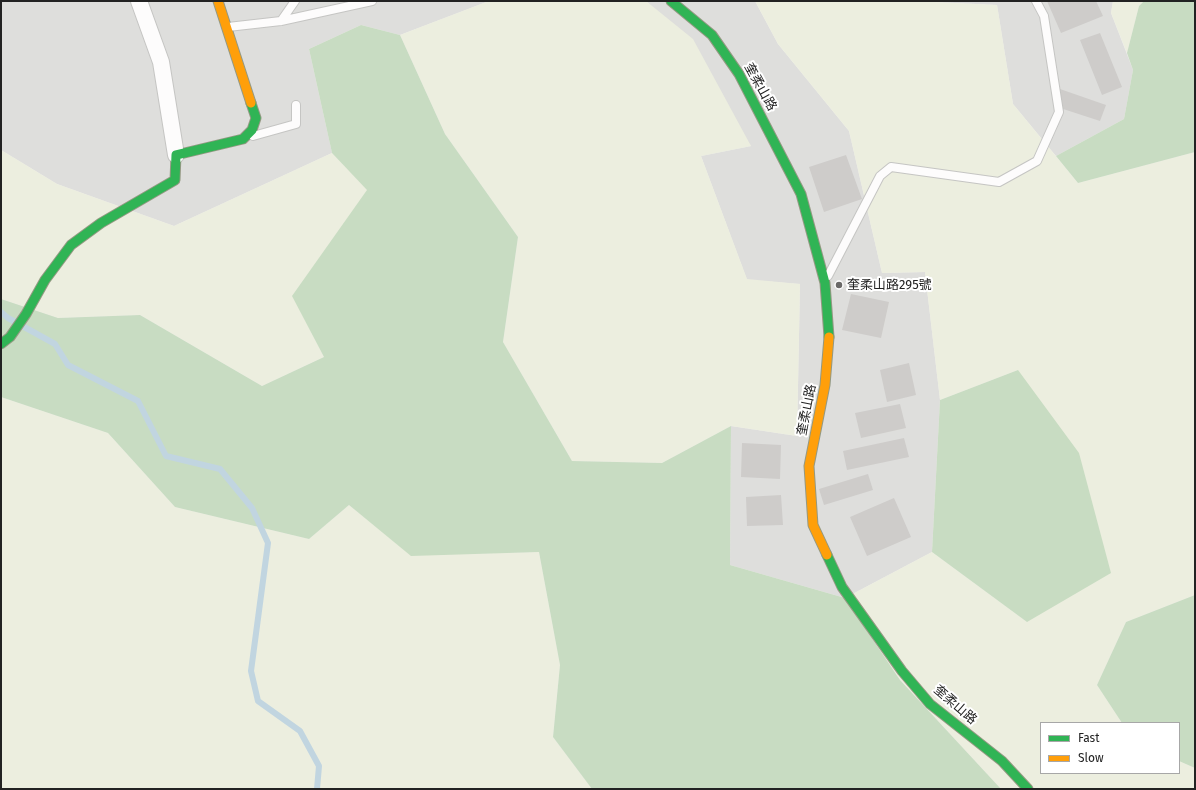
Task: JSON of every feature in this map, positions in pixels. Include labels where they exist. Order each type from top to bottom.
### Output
[{"type":"street","points":[[1,344],[10,337],[26,314],[45,280],[71,245],[101,223],[175,180],[176,155],[161,62],[139,1]]},
{"type":"street","points":[[176,155],[243,139],[252,130],[256,118],[218,1]]},
{"type":"street","name":"奎柔山路","points":[[671,1],[712,35],[739,74],[801,194],[825,282],[829,335],[825,386],[809,466],[813,525],[842,587],[902,671],[930,704],[1002,761],[1028,789]]},
{"type":"lane","points":[[281,21],[295,1]]},
{"type":"lane","points":[[227,27],[281,21],[372,1]]},
{"type":"lane","points":[[825,282],[880,176],[891,167],[999,182],[1037,160],[1059,112],[1044,16],[1036,1]]},
{"type":"lane","points":[[243,139],[296,124],[296,105]]},
{"type":"shaded area","points":[[1,1],[489,1],[400,35],[361,25],[309,49],[332,153],[174,226],[57,184],[1,150]]},
{"type":"shaded area","points":[[489,1],[646,1],[693,39],[751,146],[701,156],[747,279],[800,284],[797,436],[731,426],[662,463],[572,461],[503,342],[518,237],[445,134],[400,35]]},
{"type":"shaded area","points":[[646,1],[755,1],[778,44],[849,131],[882,273],[925,272],[940,400],[932,552],[845,598],[730,565],[731,426],[797,436],[800,284],[747,280],[701,156],[751,146]]},
{"type":"shaded area","points":[[755,1],[913,1],[997,5],[1013,104],[1078,183],[1195,152],[1195,595],[1126,622],[1097,685],[1121,722],[1040,722],[1040,774],[1180,774],[1180,761],[1195,768],[1195,789],[1001,789],[900,680],[845,598],[932,552],[1027,622],[1018,370],[940,400],[925,272],[882,273],[849,131],[778,44]]},
{"type":"shaded area","points":[[913,1],[1113,1],[1111,13],[1133,70],[1124,119],[1056,156],[1013,104],[997,5]]},
{"type":"shaded area","points":[[1113,1],[1144,1],[1139,6],[1127,53],[1111,13]]},
{"type":"shaded area","points":[[1,150],[57,184],[174,226],[332,153],[368,190],[293,296],[324,357],[262,386],[140,315],[58,318],[1,299]]},
{"type":"shaded area","points":[[1,397],[108,433],[175,507],[309,539],[349,505],[411,555],[539,552],[560,665],[553,737],[592,789],[1,789]]},
{"type":"green space","points":[[1144,1],[1195,1],[1195,152],[1078,183],[1056,156],[1124,119],[1133,70],[1127,53],[1139,6]]},
{"type":"green space","points":[[361,25],[400,35],[445,134],[518,237],[503,342],[572,461],[662,463],[731,426],[730,565],[845,598],[900,680],[1001,789],[592,789],[553,737],[560,665],[539,552],[411,556],[349,505],[309,539],[175,507],[108,433],[1,397],[1,299],[58,318],[140,315],[262,386],[324,357],[292,296],[367,190],[332,153],[309,49]]},
{"type":"green space","points":[[1018,370],[1079,453],[1111,573],[1027,622],[932,552],[940,400]]},
{"type":"green space","points":[[1195,595],[1195,768],[1180,761],[1180,722],[1121,722],[1097,685],[1126,622]]},
{"type":"building","points":[[1047,1],[1096,1],[1103,16],[1061,33]]},
{"type":"building","points":[[1100,33],[1122,87],[1102,95],[1080,40]]},
{"type":"building","points":[[1060,89],[1106,105],[1100,121],[1054,106]]},
{"type":"building","points":[[846,155],[862,199],[824,212],[809,167]]},
{"type":"building","points":[[851,294],[889,302],[881,338],[842,330]]},
{"type":"building","points":[[909,363],[916,395],[887,402],[880,370]]},
{"type":"building","points":[[900,404],[906,428],[861,438],[855,413]]},
{"type":"building","points":[[904,438],[909,457],[847,470],[843,451]]},
{"type":"building","points":[[742,443],[781,445],[780,479],[741,477]]},
{"type":"building","points":[[868,474],[873,490],[824,505],[819,489]]},
{"type":"building","points":[[781,495],[783,525],[747,526],[746,497]]},
{"type":"building","points":[[894,498],[911,537],[867,556],[850,517]]},
{"type":"waterway","points":[[1,312],[8,318],[55,344],[68,365],[138,401],[166,456],[220,469],[252,508],[268,543],[251,671],[258,701],[300,731],[319,766],[317,789]]},
{"type":"traffic: fast","points":[[671,1],[712,35],[739,74],[801,194],[825,283],[829,337]]},
{"type":"traffic: fast","points":[[1,344],[10,337],[26,314],[45,280],[71,245],[101,223],[175,180],[176,155],[243,139],[252,130],[256,118],[251,103]]},
{"type":"traffic: fast","points":[[827,555],[842,587],[902,671],[930,704],[1002,761],[1028,789]]},
{"type":"traffic: slow","points":[[218,1],[251,103]]},
{"type":"traffic: slow","points":[[827,555],[813,525],[809,466],[825,385],[829,337]]},
{"type":"place","name":"奎柔山路295號","points":[[839,285]]}]
